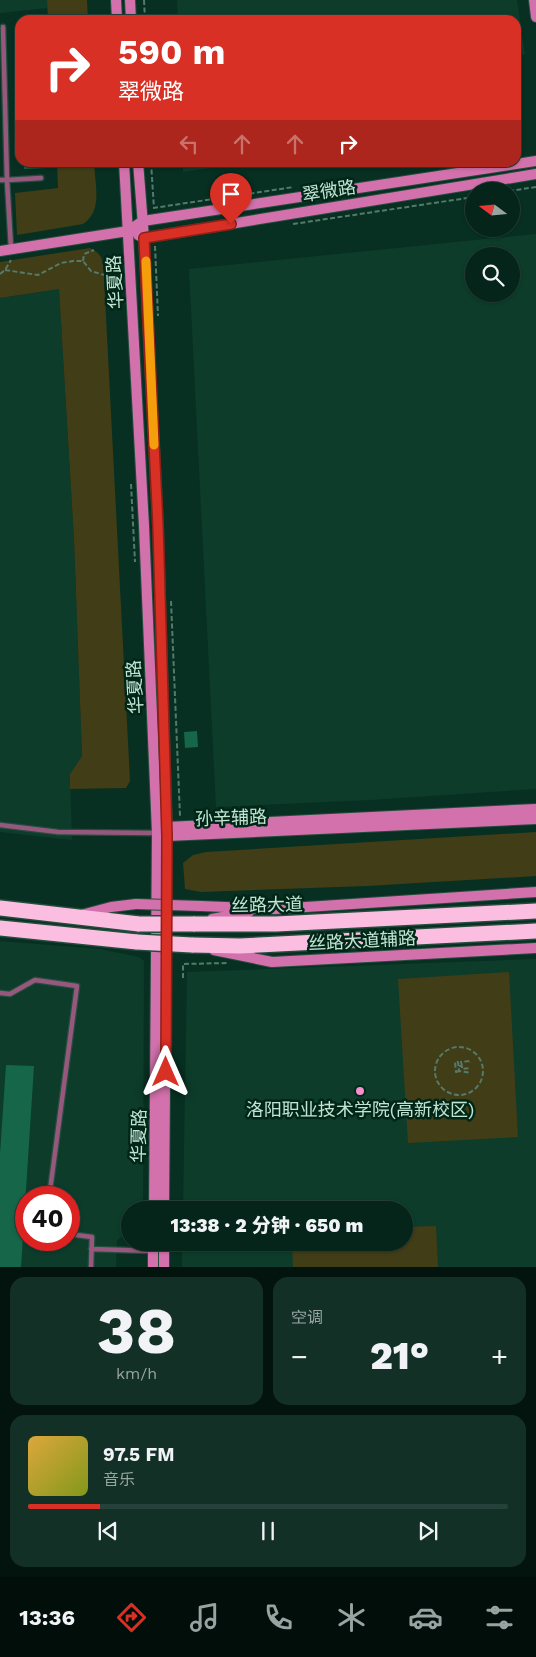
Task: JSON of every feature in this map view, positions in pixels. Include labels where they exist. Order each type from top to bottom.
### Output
[{"type":"highway","name":"丝路大道","points":[[0,908],[139,924],[276,924],[536,911]]},
{"type":"highway","points":[[0,928],[136,942],[240,946],[536,931]]},
{"type":"street","points":[[116,0],[117,15]]},
{"type":"street","points":[[130,0],[131,15]]},
{"type":"street","points":[[534,0],[536,17]]},
{"type":"street","name":"翠微路","points":[[521,163],[536,161]]},
{"type":"street","name":"华夏路","points":[[124,167],[144,526],[164,832],[154,1201]]},
{"type":"street","name":"华夏路","points":[[138,167],[144,238],[158,526],[164,832],[164,1201]]},
{"type":"street","name":"翠微路","points":[[0,251],[128,231],[142,215],[492,167]]},
{"type":"street","name":"翠微路","points":[[144,238],[536,174]]},
{"type":"street","points":[[128,231],[144,238]]},
{"type":"street","name":"孙辛辅路","points":[[164,832],[536,809]]},
{"type":"street","name":"孙辛辅路","points":[[164,832],[536,819]]},
{"type":"street","points":[[72,917],[111,907],[136,904],[275,908],[536,892]]},
{"type":"street","points":[[193,924],[230,915],[275,908]]},
{"type":"street","name":"丝路大道辅路","points":[[192,945],[272,962],[536,948]]},
{"type":"street","points":[[153,1267],[158,1251]]},
{"type":"street","points":[[160,1251],[164,1267]]},
{"type":"lane","points":[[3,27],[11,250]]},
{"type":"lane","points":[[0,180],[41,178]]},
{"type":"lane","points":[[0,826],[58,832],[164,832]]},
{"type":"lane","points":[[0,993],[10,994],[34,980],[77,986],[51,1186]]},
{"type":"lane","points":[[80,1235],[92,1237],[90,1267]]},
{"type":"lane","points":[[91,1249],[121,1248]]},
{"type":"path","points":[[144,0],[145,15]]},
{"type":"path","points":[[142,215],[302,186]]},
{"type":"path","points":[[520,189],[536,187]]},
{"type":"path","points":[[83,262],[84,254],[94,250]]},
{"type":"path","points":[[0,274],[11,260]]},
{"type":"path","points":[[5,270],[38,275],[61,263],[73,261],[83,262],[91,271],[104,275]]},
{"type":"path","points":[[131,477],[135,566]]},
{"type":"path","points":[[183,964],[183,978]]},
{"type":"path","points":[[461,1047],[474,1052],[479,1058],[482,1065],[480,1081],[476,1088],[461,1095],[452,1094],[439,1085],[435,1077],[435,1069],[440,1055],[446,1050],[461,1047]]},
{"type":"path","points":[[461,1062],[467,1062],[467,1069],[460,1067],[461,1062]]},
{"type":"path","points":[[460,1067],[471,1073]]},
{"type":"shaded area","points":[[0,0],[47,0],[48,8],[0,13]]},
{"type":"shaded area","points":[[47,0],[87,0],[88,15],[48,15]]},
{"type":"shaded area","points":[[177,0],[517,0],[519,15],[178,15]]},
{"type":"shaded area","points":[[521,27],[525,54],[521,55]]},
{"type":"shaded area","points":[[57,167],[94,167],[96,205],[89,219],[83,224],[17,235],[15,193],[58,188]]},
{"type":"shaded area","points":[[183,167],[218,167],[183,172]]},
{"type":"shaded area","points":[[536,234],[536,789],[370,800],[216,807],[189,269],[496,238],[520,238],[520,236]]},
{"type":"shaded area","points":[[90,248],[101,257],[104,268],[130,781],[126,788],[70,789],[70,774],[82,756],[74,539],[59,289],[0,298],[0,262]]},
{"type":"shaded area","points":[[59,289],[74,539],[82,756],[70,774],[72,840],[0,832],[0,298]]},
{"type":"shaded area","points":[[536,832],[536,876],[367,886],[201,892],[185,889],[183,863],[193,855],[206,852]]},
{"type":"shaded area","points":[[0,941],[100,949],[139,957],[144,961],[143,1201],[121,1201],[121,1238],[117,1240],[116,1267],[0,1267]]},
{"type":"shaded area","name":"洛阳职业技术学院(高新校区)","points":[[536,959],[536,1267],[182,1267],[182,1251],[413,1251],[413,1201],[183,1201],[187,972]]},
{"type":"shaded area","points":[[509,972],[518,1137],[408,1143],[398,979]]},
{"type":"shaded area","points":[[436,1226],[438,1267],[293,1267],[292,1251],[413,1251],[413,1227]]},
{"type":"building","points":[[24,167],[46,167],[46,168],[24,169]]},
{"type":"building","points":[[197,731],[198,747],[185,748],[184,732]]},
{"type":"building","points":[[6,1065],[34,1066],[26,1186],[15,1186],[15,1251],[22,1251],[21,1267],[0,1267],[0,1154]]},
{"type":"slow traffic","points":[[146,261],[154,445]]},
{"type":"place","name":"洛阳职业技术学院(高新校区)","points":[[360,1091]]},
{"type":"route","points":[[166,1072],[167,836],[158,526],[144,238],[231,224]]}]
